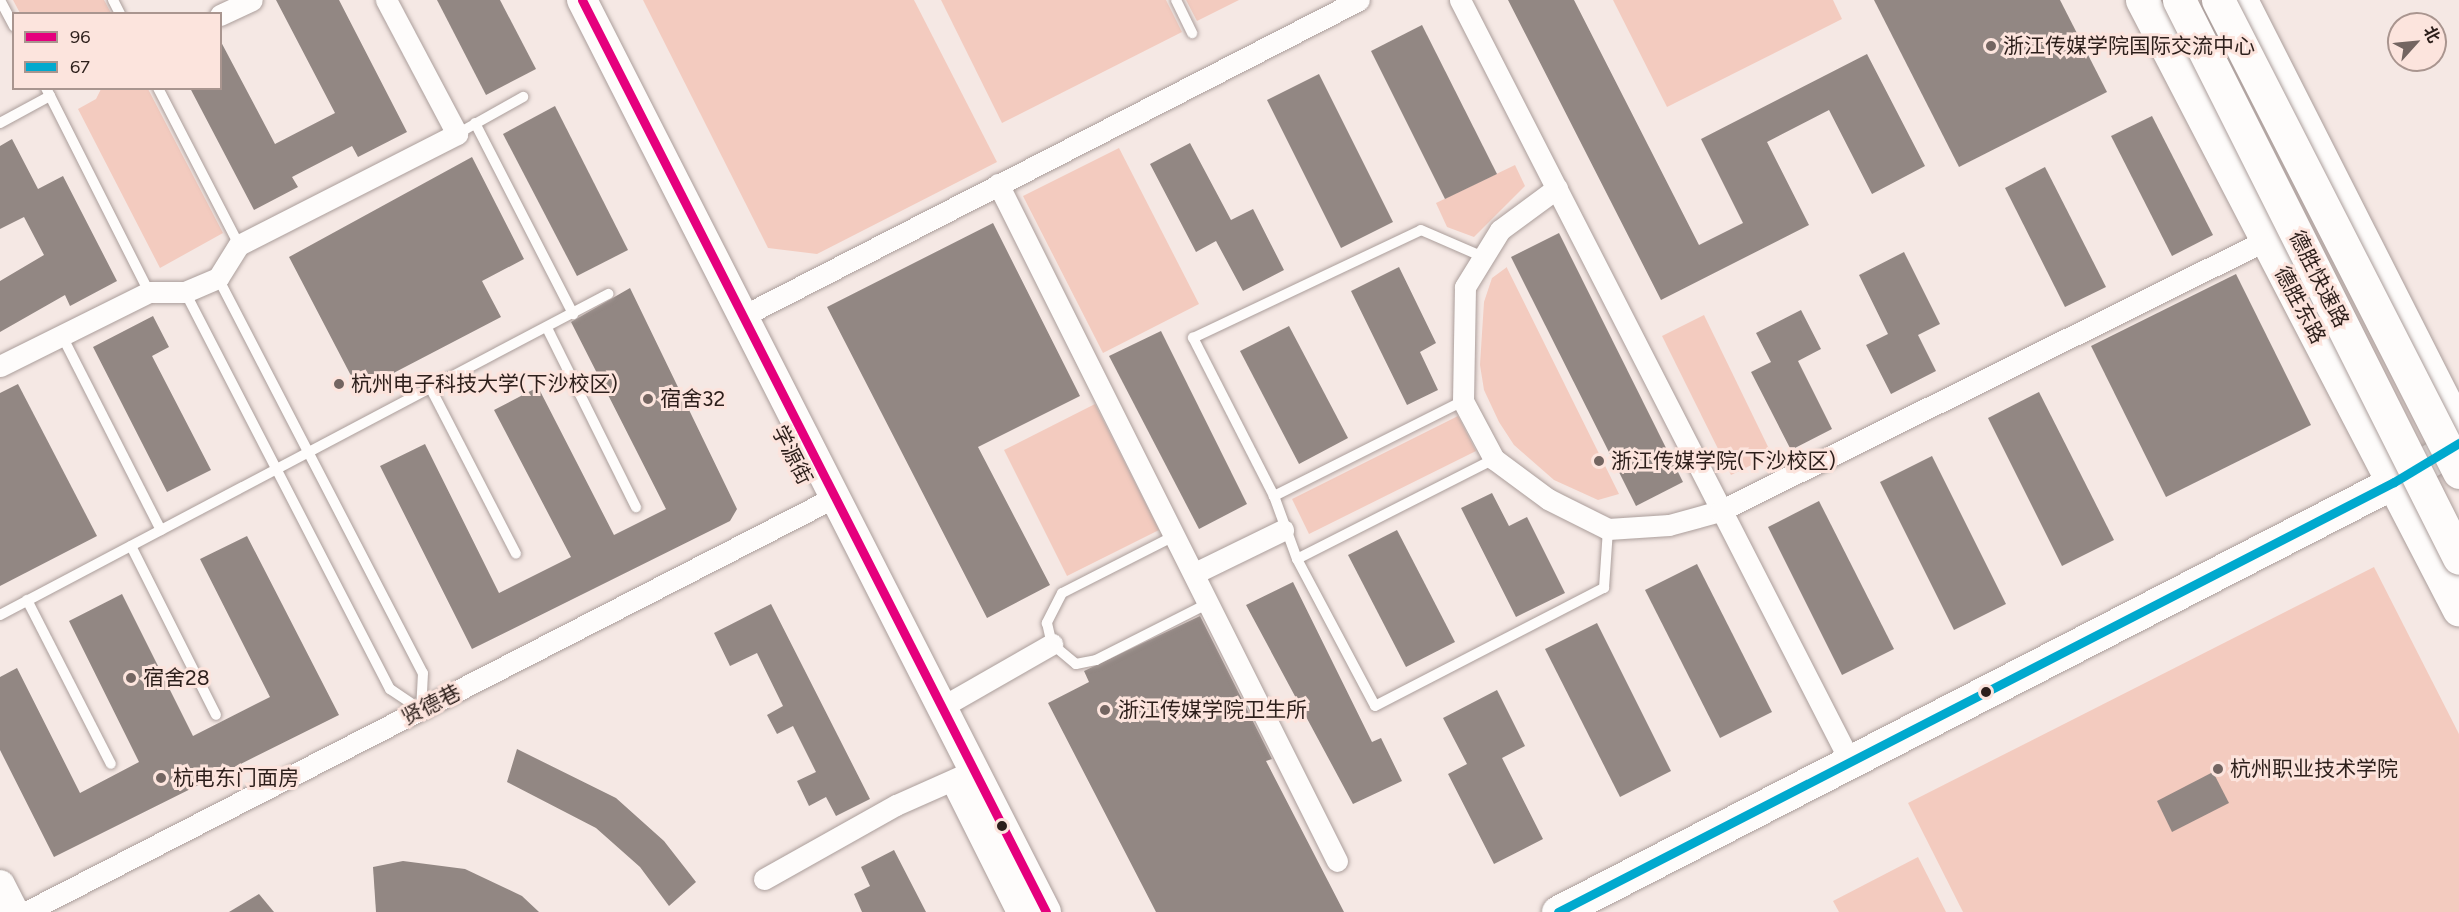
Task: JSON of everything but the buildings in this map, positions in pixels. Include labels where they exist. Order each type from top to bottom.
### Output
[{"type":"main road","name":"学源街","points":[[559,0],[827,502],[942,707],[964,774],[1046,912]]},
{"type":"main road","name":"学源街","points":[[582,0],[743,316],[827,502],[964,774],[1022,912]]},
{"type":"main road","name":"德胜东路","points":[[2142,0],[2459,610]]},
{"type":"main road","name":"德胜快速路","points":[[2179,0],[2459,558]]},
{"type":"main road","name":"德胜快速路","points":[[2218,0],[2459,472]]},
{"type":"main road","points":[[2241,0],[2459,430]]},
{"type":"main road","points":[[1557,912],[2394,482],[2459,442]]},
{"type":"main road","points":[[0,885],[14,912]]},
{"type":"street","points":[[222,14],[252,0]]},
{"type":"street","points":[[0,366],[60,333],[149,292],[186,292],[218,278],[239,245],[466,129],[386,0]]},
{"type":"street","points":[[743,316],[1359,0]]},
{"type":"street","points":[[1460,0],[1850,761]]},
{"type":"street","points":[[998,184],[1176,534],[1337,861]]},
{"type":"street","points":[[1557,188],[1500,230],[1481,256],[1465,287],[1464,401],[1494,459],[1548,499],[1608,530],[1669,525],[1720,511],[2266,240]]},
{"type":"street","name":"贤德巷","points":[[26,912],[827,502]]},
{"type":"street","points":[[1195,573],[1283,530]]},
{"type":"street","points":[[942,707],[1052,644]]},
{"type":"street","points":[[764,879],[964,774]]},
{"type":"lane","points":[[0,0],[12,22]]},
{"type":"lane","points":[[1176,0],[1192,33]]},
{"type":"lane","points":[[159,90],[239,245]]},
{"type":"lane","points":[[0,123],[48,92],[149,292]]},
{"type":"lane","points":[[523,97],[466,129],[573,314]]},
{"type":"lane","points":[[1481,256],[1421,230],[1193,338],[1274,496],[1283,530],[1297,559],[1375,706],[1604,588],[1608,530]]},
{"type":"lane","points":[[218,278],[423,673],[421,710]]},
{"type":"lane","points":[[186,292],[390,689],[421,710]]},
{"type":"lane","points":[[0,615],[548,330],[608,294]]},
{"type":"lane","points":[[548,330],[636,507]]},
{"type":"lane","points":[[60,333],[161,530]]},
{"type":"lane","points":[[432,391],[516,554]]},
{"type":"lane","points":[[1274,496],[1464,401]]},
{"type":"lane","points":[[1297,559],[1494,459]]},
{"type":"lane","points":[[1176,534],[1062,592],[1047,623],[1052,644],[1076,664],[1096,660],[1210,603]]},
{"type":"lane","points":[[131,546],[216,715]]},
{"type":"lane","points":[[27,600],[111,764]]},
{"type":"shaded area","points":[[13,0],[104,0],[110,12],[19,12]]},
{"type":"shaded area","points":[[643,0],[914,0],[997,162],[817,254],[768,248]]},
{"type":"shaded area","points":[[941,0],[1166,0],[1182,32],[1002,123]]},
{"type":"shaded area","points":[[1186,0],[1239,0],[1197,21]]},
{"type":"shaded area","points":[[1613,0],[1833,0],[1842,19],[1667,107]]},
{"type":"shaded area","points":[[100,90],[149,90],[223,233],[160,268],[78,109],[96,99]]},
{"type":"shaded area","points":[[1119,148],[1199,304],[1103,353],[1023,196]]},
{"type":"shaded area","points":[[1515,165],[1525,186],[1474,237],[1447,227],[1436,203]]},
{"type":"shaded area","points":[[1507,267],[1619,494],[1598,500],[1554,480],[1514,445],[1499,422],[1484,390],[1480,365],[1484,302],[1492,278]]},
{"type":"shaded area","points":[[1704,315],[1772,455],[1731,475],[1662,336]]},
{"type":"shaded area","points":[[1095,404],[1159,530],[1067,576],[1004,450]]},
{"type":"shaded area","points":[[1458,416],[1476,451],[1309,534],[1292,499]]},
{"type":"shaded area","name":"杭州职业技术学院","points":[[2374,567],[2459,734],[2459,912],[1963,912],[1908,803]]},
{"type":"shaded area","points":[[1918,857],[1946,912],[1839,912],[1833,901]]},
{"type":"transit line","name":"96","points":[[582,0],[1046,912]]},
{"type":"transit line","name":"67","points":[[1558,912],[2394,482],[2459,443]]},
{"type":"place","name":"浙江传媒学院国际交流中心","points":[[1991,46]]},
{"type":"place","name":"杭州电子科技大学(下沙校区)","points":[[339,384]]},
{"type":"place","name":"宿舍32","points":[[648,399]]},
{"type":"place","name":"浙江传媒学院(下沙校区)","points":[[1599,461]]},
{"type":"place","name":"宿舍28","points":[[131,678]]},
{"type":"place","name":"浙江传媒学院卫生所","points":[[1105,710]]},
{"type":"place","name":"杭州职业技术学院","points":[[2218,769]]},
{"type":"place","name":"杭电东门面房","points":[[161,778]]}]
